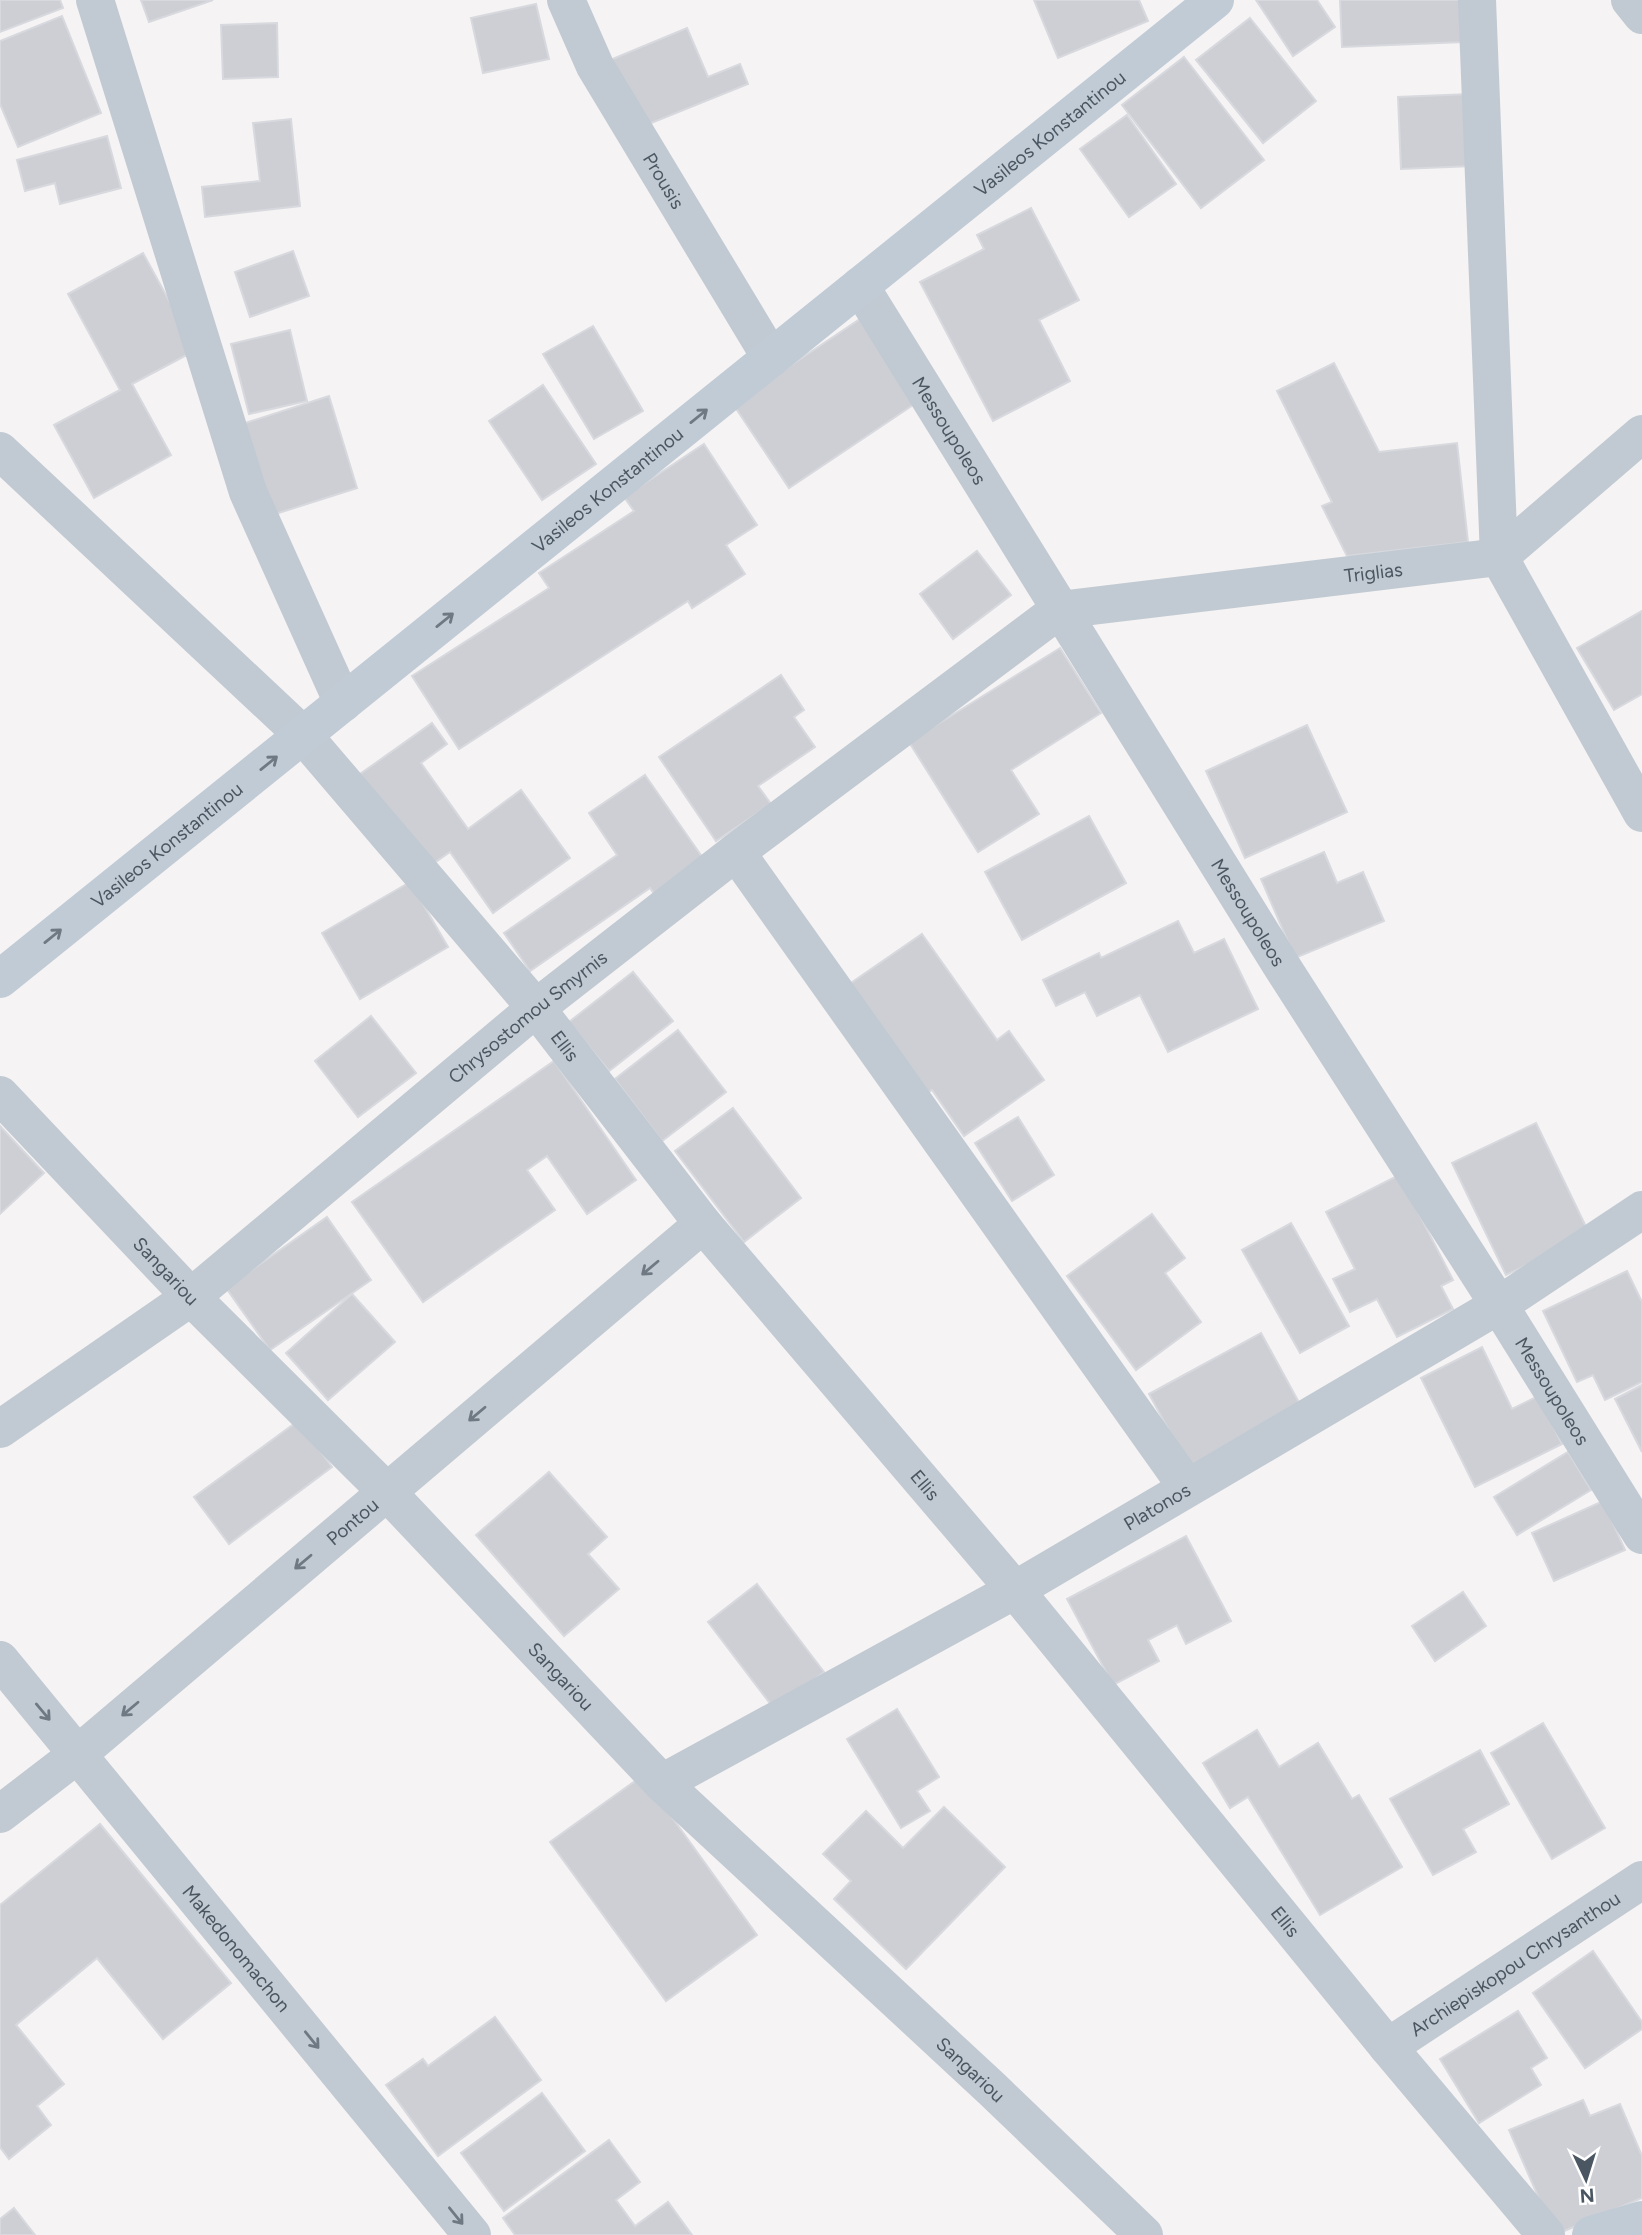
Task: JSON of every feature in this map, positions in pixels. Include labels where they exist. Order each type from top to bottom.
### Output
[{"type":"street","points":[[94,0],[248,492],[343,703]]},
{"type":"street","name":"Prousis","points":[[566,0],[595,66],[771,358]]},
{"type":"street","name":"Vasileos Konstantinou","points":[[0,979],[1215,0]]},
{"type":"street","points":[[1477,0],[1499,557],[1642,813]]},
{"type":"street","points":[[1630,0],[1642,15]]},
{"type":"street","name":"Messoupoleos","points":[[860,286],[1281,965],[1499,1305],[1642,1535]]},
{"type":"street","points":[[1499,557],[1642,434]]},
{"type":"street","name":"Ellis","points":[[0,451],[303,735],[536,1009],[703,1224],[1015,1590],[1546,2235]]},
{"type":"street","name":"Triglias","points":[[1059,610],[1499,557]]},
{"type":"street","name":"Chrysostomou Smyrnis","points":[[0,1429],[191,1297],[536,1009],[736,852],[1059,610]]},
{"type":"street","points":[[736,852],[1187,1488]]},
{"type":"street","name":"Sangariou","points":[[0,1096],[191,1297],[386,1491],[662,1783],[1144,2235]]},
{"type":"street","name":"Platonos","points":[[662,1783],[1015,1590],[1499,1305],[1642,1210]]},
{"type":"street","name":"Pontou","points":[[0,1814],[78,1754],[703,1224]]},
{"type":"street","name":"Makedonomachon","points":[[0,1660],[472,2235]]},
{"type":"street","name":"Archiepiskopou Chrysanthou","points":[[1388,2046],[1642,1880]]},
{"type":"street","points":[[1591,2235],[1642,2220]]},
{"type":"building","points":[[0,0],[60,0],[63,8],[0,32]]},
{"type":"building","points":[[141,0],[213,0],[149,22]]},
{"type":"building","points":[[1034,0],[1139,0],[1148,21],[1058,58]]},
{"type":"building","points":[[1256,0],[1317,0],[1335,27],[1293,56]]},
{"type":"building","points":[[1340,0],[1461,0],[1463,42],[1342,47]]},
{"type":"building","points":[[536,4],[549,59],[483,73],[471,18]]},
{"type":"building","points":[[62,16],[101,113],[18,147],[0,104],[0,41]]},
{"type":"building","points":[[1250,18],[1316,101],[1263,143],[1196,60]]},
{"type":"building","points":[[277,23],[278,77],[223,79],[221,25]]},
{"type":"building","points":[[687,28],[708,77],[740,64],[748,84],[639,128],[610,60]]},
{"type":"building","points":[[1184,57],[1264,160],[1201,208],[1122,105]]},
{"type":"building","points":[[1470,94],[1472,166],[1401,169],[1398,97]]},
{"type":"building","points":[[1127,115],[1176,184],[1129,217],[1080,149]]},
{"type":"building","points":[[291,119],[300,206],[205,217],[202,187],[260,181],[253,123]]},
{"type":"building","points":[[107,136],[121,188],[60,204],[55,183],[25,191],[17,160]]},
{"type":"building","points":[[1031,208],[1079,300],[1039,320],[1070,381],[993,421],[920,282],[984,249],[977,235]]},
{"type":"building","points":[[293,251],[309,296],[250,317],[235,272]]},
{"type":"building","points":[[143,253],[196,350],[132,384],[171,455],[94,498],[54,425],[120,390],[68,294]]},
{"type":"building","points":[[866,315],[922,399],[789,488],[733,404]]},
{"type":"building","points":[[593,326],[643,411],[594,439],[543,354]]},
{"type":"building","points":[[290,330],[307,401],[249,414],[231,344]]},
{"type":"building","points":[[1334,363],[1379,452],[1457,443],[1468,542],[1347,556],[1322,506],[1332,502],[1277,391]]},
{"type":"building","points":[[543,385],[596,464],[542,500],[489,421]]},
{"type":"building","points":[[329,396],[357,488],[266,517],[236,426]]},
{"type":"building","points":[[704,444],[757,525],[726,545],[745,574],[692,608],[688,601],[459,749],[412,676],[549,588],[539,573],[634,511],[624,497]]},
{"type":"building","points":[[977,551],[1011,595],[953,639],[920,594]]},
{"type":"building","points":[[1642,611],[1642,694],[1614,710],[1577,648]]},
{"type":"building","points":[[1060,648],[1101,713],[1011,770],[1039,814],[978,852],[909,742]]},
{"type":"building","points":[[781,675],[804,710],[794,717],[815,747],[758,786],[771,804],[716,841],[659,757]]},
{"type":"building","points":[[432,723],[447,744],[421,763],[468,829],[521,790],[570,858],[493,913],[450,852],[427,868],[360,774]]},
{"type":"building","points":[[1307,725],[1347,812],[1245,858],[1206,771]]},
{"type":"building","points":[[645,775],[705,861],[655,895],[650,888],[530,971],[504,933],[617,855],[589,813]]},
{"type":"building","points":[[1089,816],[1126,883],[1022,940],[985,872]]},
{"type":"building","points":[[1324,852],[1337,883],[1363,872],[1384,921],[1295,958],[1261,879]]},
{"type":"building","points":[[410,882],[448,947],[360,999],[322,933]]},
{"type":"building","points":[[1178,921],[1194,953],[1224,939],[1258,1009],[1168,1052],[1140,995],[1097,1016],[1085,992],[1056,1006],[1043,980],[1099,953],[1101,958]]},
{"type":"building","points":[[922,934],[997,1040],[1009,1031],[1044,1080],[964,1136],[932,1090],[926,1094],[848,985]]},
{"type":"building","points":[[633,972],[673,1021],[609,1071],[569,1022]]},
{"type":"building","points":[[371,1016],[416,1073],[358,1117],[315,1061]]},
{"type":"building","points":[[678,1030],[726,1092],[662,1141],[615,1079]]},
{"type":"building","points":[[554,1061],[636,1180],[587,1214],[547,1156],[527,1170],[555,1210],[423,1302],[352,1202]]},
{"type":"building","points":[[733,1108],[801,1198],[744,1242],[675,1151]]},
{"type":"building","points":[[1018,1117],[1054,1175],[1012,1201],[975,1143]]},
{"type":"building","points":[[1536,1123],[1590,1235],[1506,1275],[1452,1163]]},
{"type":"building","points":[[0,1126],[44,1173],[0,1214]]},
{"type":"building","points":[[1399,1175],[1453,1280],[1441,1286],[1453,1309],[1397,1337],[1377,1299],[1350,1312],[1333,1279],[1355,1269],[1326,1212]]},
{"type":"building","points":[[1152,1214],[1185,1258],[1165,1273],[1201,1322],[1136,1370],[1067,1276]]},
{"type":"building","points":[[327,1217],[371,1280],[270,1350],[226,1288]]},
{"type":"building","points":[[1291,1223],[1349,1326],[1300,1353],[1242,1250]]},
{"type":"building","points":[[1627,1271],[1642,1302],[1642,1382],[1605,1400],[1593,1375],[1577,1382],[1543,1311]]},
{"type":"building","points":[[352,1294],[395,1342],[328,1400],[286,1353]]},
{"type":"building","points":[[1261,1333],[1301,1406],[1189,1467],[1149,1394]]},
{"type":"building","points":[[1482,1347],[1512,1409],[1538,1396],[1562,1444],[1475,1487],[1421,1378]]},
{"type":"building","points":[[1642,1385],[1642,1452],[1615,1399]]},
{"type":"building","points":[[298,1421],[332,1467],[229,1544],[194,1497]]},
{"type":"building","points":[[1568,1452],[1591,1490],[1517,1535],[1494,1497]]},
{"type":"building","points":[[549,1472],[607,1537],[588,1554],[619,1589],[564,1636],[476,1535]]},
{"type":"building","points":[[1603,1501],[1625,1550],[1554,1581],[1532,1533]]},
{"type":"building","points":[[1186,1536],[1231,1621],[1186,1644],[1177,1625],[1148,1640],[1159,1661],[1113,1685],[1067,1599]]},
{"type":"building","points":[[757,1584],[824,1672],[775,1710],[708,1622]]},
{"type":"building","points":[[1463,1592],[1486,1626],[1435,1661],[1412,1626]]},
{"type":"building","points":[[897,1709],[939,1777],[917,1791],[930,1811],[901,1828],[847,1739]]},
{"type":"building","points":[[1543,1723],[1605,1828],[1552,1859],[1491,1753]]},
{"type":"building","points":[[1257,1730],[1279,1767],[1318,1743],[1352,1799],[1359,1795],[1402,1867],[1320,1915],[1248,1797],[1230,1808],[1203,1763]]},
{"type":"building","points":[[1480,1750],[1509,1804],[1463,1829],[1476,1852],[1433,1875],[1390,1799]]},
{"type":"building","points":[[642,1776],[757,1935],[666,2001],[550,1842]]},
{"type":"building","points":[[944,1807],[1005,1867],[906,1969],[834,1899],[851,1881],[823,1854],[866,1811],[903,1848]]},
{"type":"building","points":[[100,1824],[231,1983],[163,2039],[97,1958],[16,2025],[64,2084],[37,2106],[51,2125],[9,2159],[0,2147],[0,1905]]},
{"type":"building","points":[[1593,1951],[1642,2022],[1642,2029],[1585,2068],[1533,1993]]},
{"type":"building","points":[[1518,2011],[1547,2058],[1531,2068],[1541,2085],[1479,2123],[1440,2059]]},
{"type":"building","points":[[495,2017],[541,2080],[438,2156],[386,2085],[423,2059],[428,2066]]},
{"type":"building","points":[[542,2093],[585,2151],[504,2211],[461,2153]]},
{"type":"building","points":[[1583,2100],[1590,2116],[1620,2104],[1642,2156],[1642,2198],[1555,2235],[1509,2130]]},
{"type":"building","points":[[609,2140],[640,2182],[616,2200],[635,2226],[668,2202],[692,2235],[515,2235],[503,2218]]},
{"type":"building","points":[[14,2208],[35,2235],[0,2235],[0,2219]]}]
